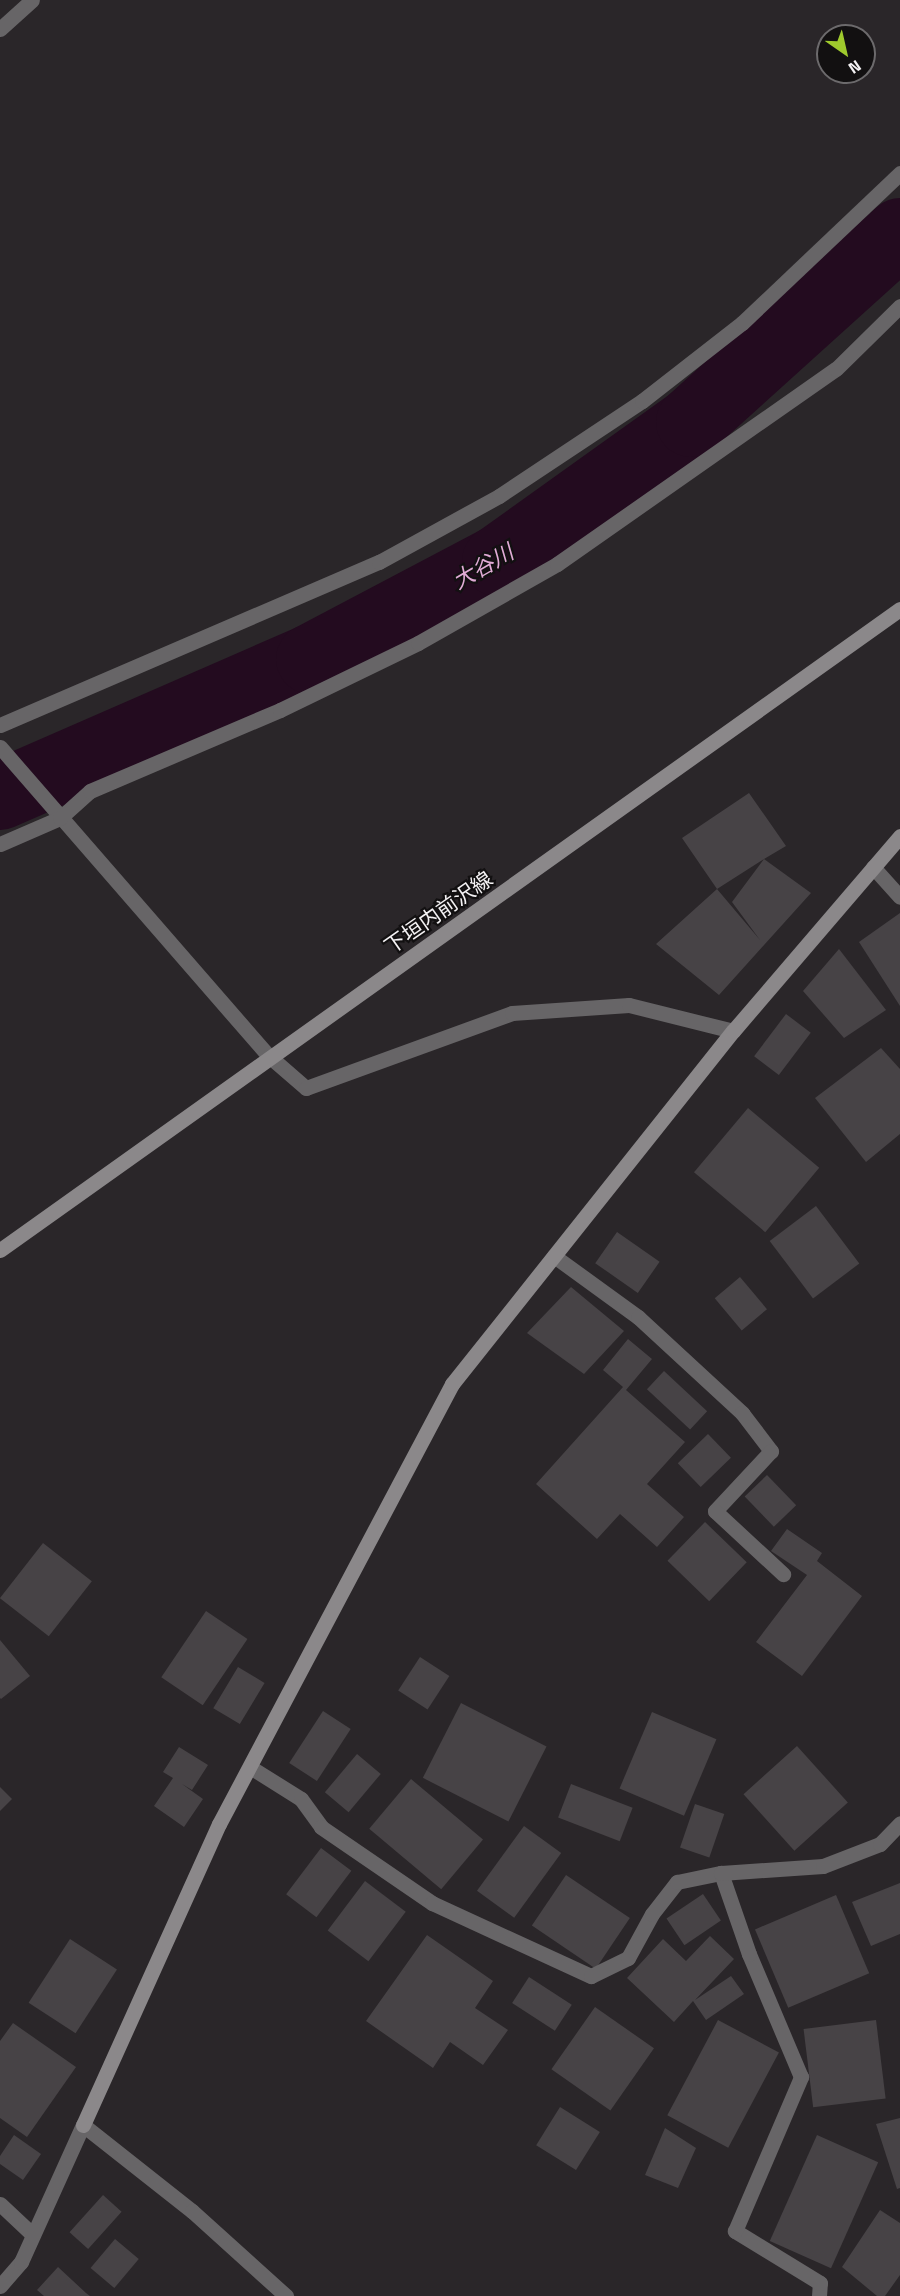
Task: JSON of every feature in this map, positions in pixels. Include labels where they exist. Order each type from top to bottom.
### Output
[{"type":"street","points":[[0,28],[32,0]]},
{"type":"street","points":[[0,725],[379,562],[499,496],[642,401],[742,323],[900,173]]},
{"type":"street","points":[[0,844],[60,818],[90,791],[280,710],[418,643],[557,564],[836,369],[900,306]]},
{"type":"street","name":"下垣内前沢線","points":[[0,1250],[269,1056],[900,609]]},
{"type":"street","points":[[1,748],[269,1056],[306,1088],[512,1013],[629,1005],[733,1031]]},
{"type":"street","points":[[0,2286],[21,2262],[219,1824],[452,1384],[733,1031],[900,836]]},
{"type":"street","points":[[873,867],[900,897]]},
{"type":"street","points":[[554,1256],[638,1317],[742,1413],[771,1451],[715,1511],[783,1574]]},
{"type":"street","points":[[250,1767],[301,1799],[321,1827],[432,1903],[591,1976],[628,1958],[652,1914],[677,1882],[721,1873],[823,1866],[880,1844],[900,1823]]},
{"type":"street","points":[[721,1873],[749,1954],[801,2077],[735,2231],[820,2283],[819,2296]]},
{"type":"street","points":[[83,2125],[192,2211],[286,2296]]},
{"type":"street","points":[[0,2204],[33,2235]]},
{"type":"building","points":[[749,793],[786,846],[717,889],[682,838]]},
{"type":"building","points":[[764,859],[811,893],[719,995],[656,944],[717,889],[760,940],[732,902]]},
{"type":"building","points":[[900,913],[900,1006],[859,942]]},
{"type":"building","points":[[839,949],[886,1010],[844,1038],[803,991]]},
{"type":"building","points":[[786,1014],[811,1033],[779,1075],[754,1056]]},
{"type":"building","points":[[881,1048],[900,1069],[900,1134],[866,1162],[815,1098]]},
{"type":"building","points":[[748,1108],[819,1168],[765,1232],[694,1172]]},
{"type":"building","points":[[816,1206],[859,1264],[813,1298],[770,1241]]},
{"type":"building","points":[[617,1232],[660,1262],[638,1293],[595,1263]]},
{"type":"building","points":[[740,1277],[767,1309],[742,1330],[715,1298]]},
{"type":"building","points":[[571,1287],[624,1331],[584,1374],[527,1333]]},
{"type":"building","points":[[628,1339],[652,1359],[626,1390],[685,1442],[647,1484],[684,1517],[657,1547],[620,1514],[597,1539],[536,1484],[623,1387],[603,1370]]},
{"type":"building","points":[[664,1371],[707,1411],[690,1430],[647,1389]]},
{"type":"building","points":[[708,1434],[731,1458],[701,1487],[678,1463]]},
{"type":"building","points":[[767,1475],[796,1505],[774,1527],[745,1497]]},
{"type":"building","points":[[705,1522],[747,1562],[709,1601],[667,1561]]},
{"type":"building","points":[[787,1529],[822,1553],[817,1561],[862,1596],[802,1676],[756,1642],[807,1575],[771,1551]]},
{"type":"building","points":[[43,1543],[92,1581],[49,1636],[0,1598]]},
{"type":"building","points":[[206,1611],[247,1639],[203,1705],[161,1677]]},
{"type":"building","points":[[0,1640],[30,1676],[1,1699],[0,1698]]},
{"type":"building","points":[[420,1657],[449,1676],[428,1710],[398,1691]]},
{"type":"building","points":[[238,1667],[265,1683],[240,1724],[213,1708]]},
{"type":"building","points":[[461,1703],[547,1747],[508,1821],[423,1778]]},
{"type":"building","points":[[323,1711],[351,1729],[317,1781],[289,1763]]},
{"type":"building","points":[[652,1712],[716,1739],[684,1816],[620,1788]]},
{"type":"building","points":[[797,1746],[848,1802],[794,1851],[743,1794]]},
{"type":"building","points":[[179,1747],[208,1765],[192,1790],[182,1784],[203,1799],[184,1827],[154,1806],[173,1778],[163,1772]]},
{"type":"building","points":[[357,1754],[381,1774],[349,1812],[325,1792]]},
{"type":"building","points":[[411,1779],[483,1839],[441,1889],[369,1829]]},
{"type":"building","points":[[571,1784],[633,1808],[620,1841],[558,1818]]},
{"type":"building","points":[[0,1787],[12,1799],[0,1811]]},
{"type":"building","points":[[695,1804],[724,1814],[709,1858],[680,1847]]},
{"type":"building","points":[[524,1826],[561,1853],[514,1918],[477,1891]]},
{"type":"building","points":[[321,1848],[351,1871],[316,1917],[286,1894]]},
{"type":"building","points":[[566,1875],[630,1918],[596,1969],[532,1926]]},
{"type":"building","points":[[365,1881],[406,1912],[368,1961],[328,1931]]},
{"type":"building","points":[[900,1883],[900,1934],[871,1946],[852,1902]]},
{"type":"building","points":[[703,1894],[721,1921],[684,1945],[667,1919]]},
{"type":"building","points":[[836,1895],[869,1973],[788,2008],[755,1929]]},
{"type":"building","points":[[427,1935],[493,1981],[475,2008],[508,2030],[483,2065],[450,2042],[433,2068],[366,2021]]},
{"type":"building","points":[[710,1936],[734,1959],[695,2000],[731,1976],[744,1994],[706,2020],[693,2001],[674,2022],[627,1978],[663,1939],[686,1961]]},
{"type":"building","points":[[70,1939],[117,1969],[76,2033],[29,2003]]},
{"type":"building","points":[[529,1977],[572,2005],[555,2031],[512,2003]]},
{"type":"building","points":[[595,2007],[654,2048],[610,2111],[551,2069]]},
{"type":"building","points":[[718,2020],[779,2052],[728,2148],[667,2115]]},
{"type":"building","points":[[876,2020],[886,2098],[813,2107],[804,2029]]},
{"type":"building","points":[[13,2023],[76,2067],[27,2137],[0,2118],[0,2041]]},
{"type":"building","points":[[560,2107],[600,2132],[576,2170],[536,2145]]},
{"type":"building","points":[[900,2118],[900,2188],[897,2189],[876,2124]]},
{"type":"building","points":[[665,2128],[696,2148],[678,2188],[645,2175]]},
{"type":"building","points":[[14,2135],[41,2154],[23,2180],[0,2164],[0,2156]]},
{"type":"building","points":[[817,2135],[878,2162],[831,2268],[770,2241]]},
{"type":"building","points":[[103,2195],[122,2212],[88,2249],[70,2232]]},
{"type":"building","points":[[880,2210],[900,2223],[900,2275],[885,2296],[877,2296],[842,2267]]},
{"type":"building","points":[[115,2239],[139,2259],[114,2288],[91,2268]]},
{"type":"building","points":[[58,2267],[90,2296],[44,2296],[37,2290]]},
{"type":"waterway","name":"大谷川","points":[[0,795],[311,659],[497,561],[691,422],[900,233]]}]
